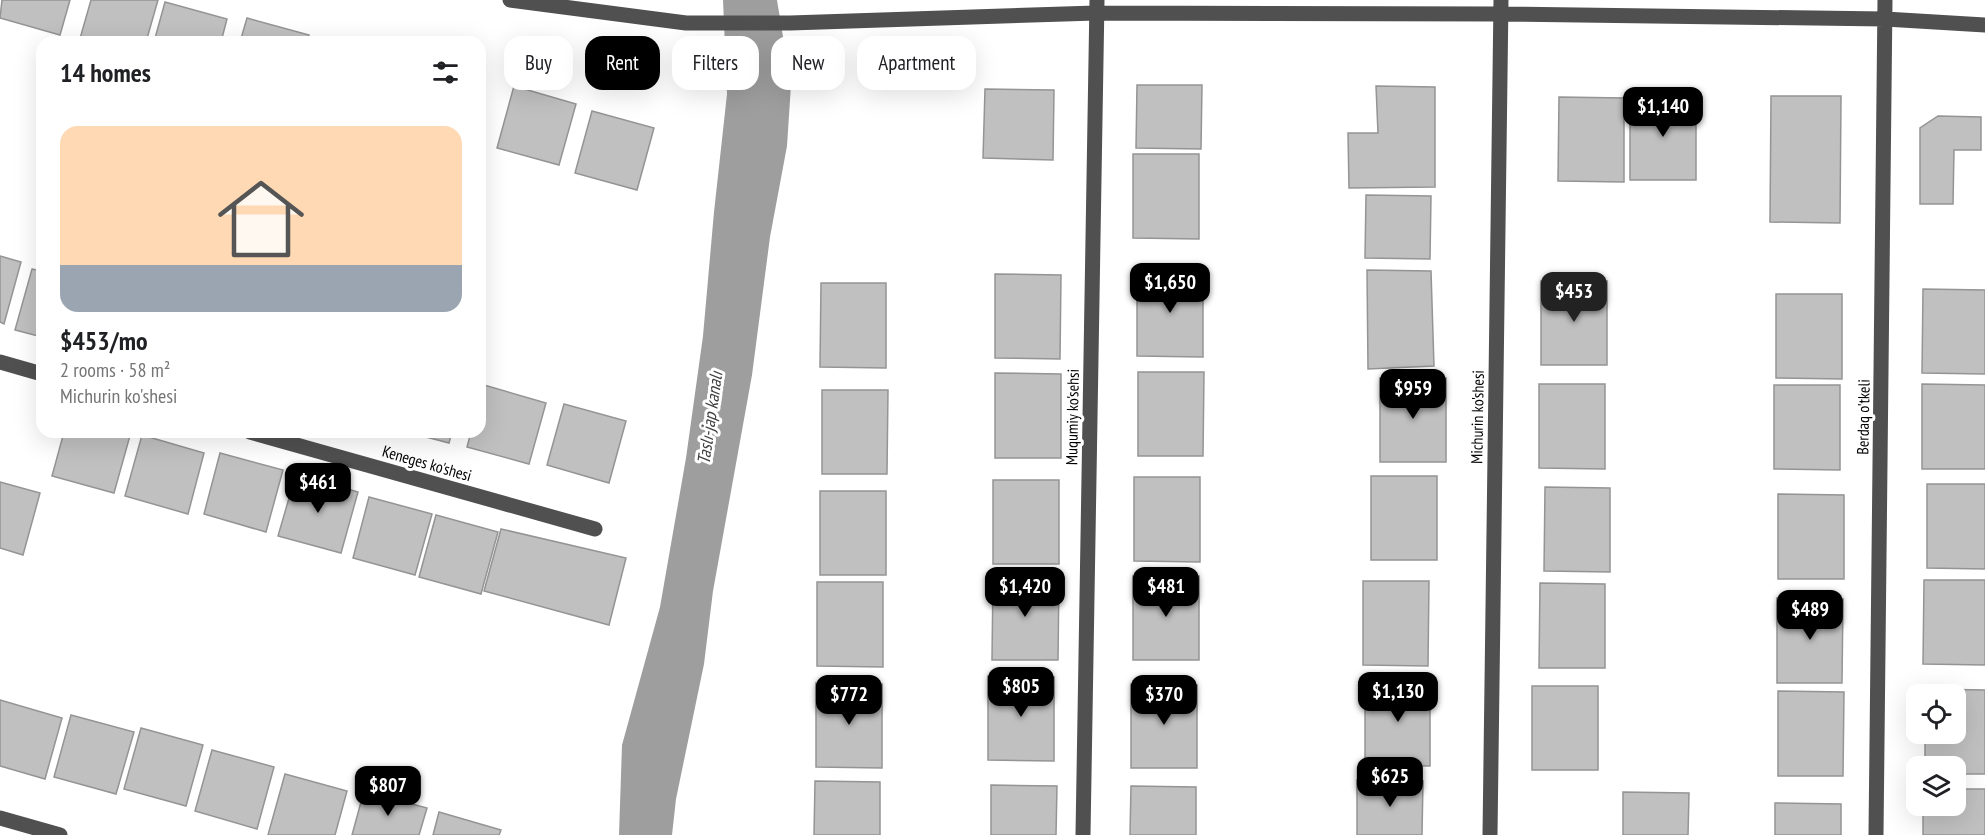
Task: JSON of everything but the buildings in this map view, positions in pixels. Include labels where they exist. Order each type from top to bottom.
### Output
[{"type":"street","name":"Berdaq o'tkeli","points":[[1876,835],[1885,0]]},
{"type":"street","points":[[517,1],[686,22],[790,23],[1096,6],[1501,7],[1885,19],[1985,25]]},
{"type":"street","name":"Muqumiy ko'sehsi","points":[[1083,835],[1096,6]]},
{"type":"street","name":"Michurin ko'shesi","points":[[1490,835],[1501,7]]},
{"type":"street","points":[[0,362],[36,372]]},
{"type":"street","name":"Keneges ko'shesi","points":[[271,438],[595,529]]},
{"type":"street","points":[[0,818],[60,835]]},
{"type":"water","name":"Taslı-jap kanalı","points":[[723,0],[777,0],[783,36],[771,36],[771,90],[791,90],[787,146],[770,237],[752,375],[713,591],[704,664],[676,799],[672,835],[619,835],[622,745],[660,607],[686,458],[703,336],[727,90],[759,90],[759,36],[725,36]]}]
